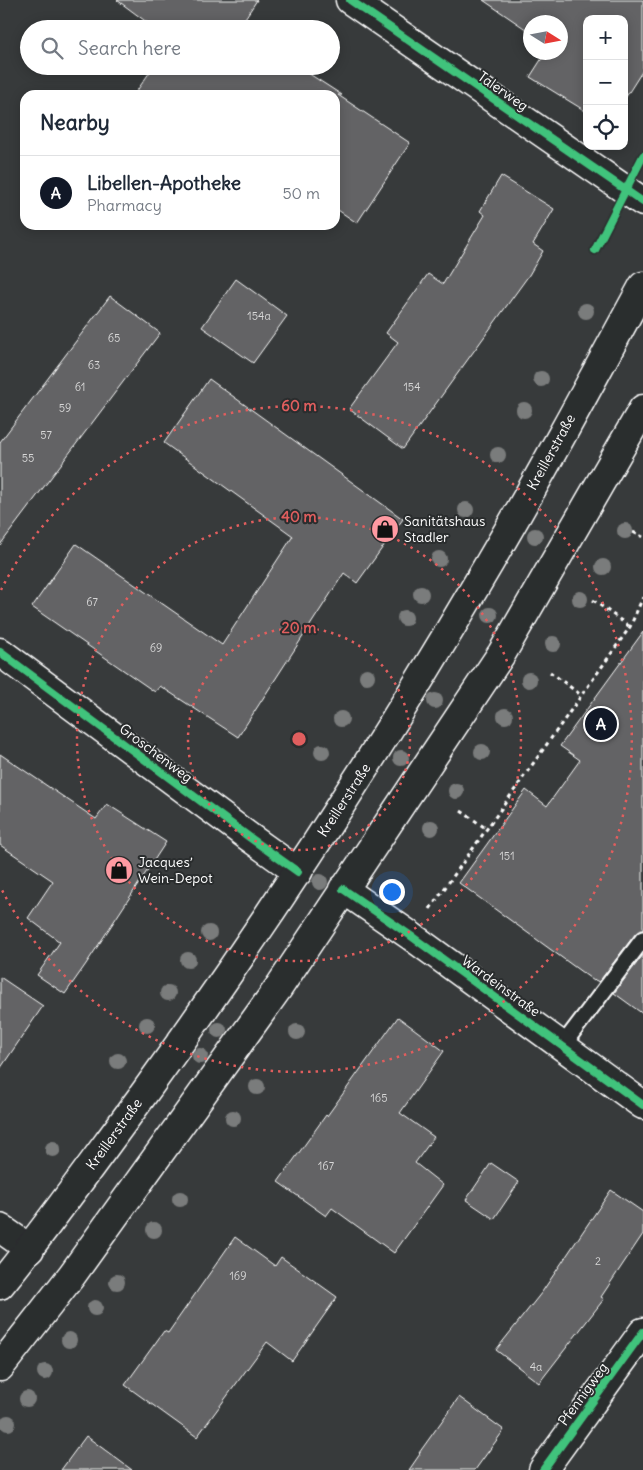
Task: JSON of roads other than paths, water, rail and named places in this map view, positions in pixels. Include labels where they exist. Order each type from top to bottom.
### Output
[{"type":"main road","name":"Talerweg","points":[[350,0],[643,202]]},
{"type":"main road","name":"Kreillerstraße","points":[[0,1285],[30,1249],[184,1038],[298,872],[391,727],[478,583],[643,286]]},
{"type":"main road","points":[[0,1367],[72,1275],[279,987],[502,653],[643,410]]},
{"type":"main road","name":"Groschenweg","points":[[0,652],[248,837],[298,872]]},
{"type":"main road","name":"Wardeinstraße","points":[[343,889],[411,936],[643,1105]]},
{"type":"main road","points":[[0,1228],[30,1249]]},
{"type":"main road","name":"Pfennigweg","points":[[543,1470],[643,1332]]},
{"type":"lane","points":[[562,1046],[643,939]]},
{"type":"place","name":"Sanitätshaus Stadler","points":[[385,529]]},
{"type":"place","name":"Libellen-Apotheke","points":[[601,724]]},
{"type":"place","name":"Jacques’ Wein-Depot","points":[[119,870]]}]
